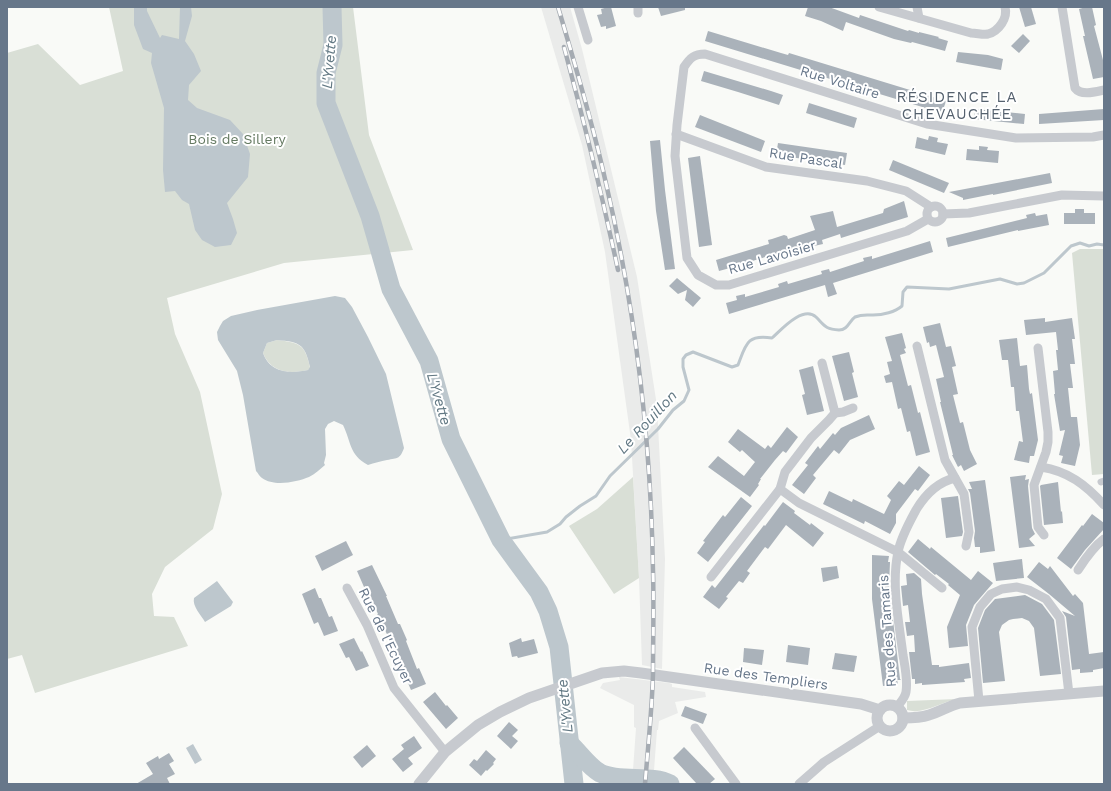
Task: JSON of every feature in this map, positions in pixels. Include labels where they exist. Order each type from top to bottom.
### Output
[{"type":"street","points":[[578,7],[588,40]]},
{"type":"street","points":[[879,7],[972,33],[987,34],[999,27],[1006,12],[1005,7]]},
{"type":"street","points":[[917,7],[919,18]]},
{"type":"street","points":[[1062,7],[1074,84],[1077,91],[1087,93],[1104,90]]},
{"type":"street","name":"Rue Voltaire","points":[[689,59],[696,54],[705,54],[927,124],[1016,138],[1093,137],[1104,135]]},
{"type":"street","name":"Rue Lavoisier","points":[[689,59],[684,67],[676,134],[675,156],[687,258],[698,275],[716,285],[729,285],[907,231],[928,219],[933,222],[938,222],[942,220],[943,214],[969,213],[1062,195],[1104,196]]},
{"type":"street","name":"Rue Pascal","points":[[676,134],[766,167],[867,181],[906,191],[931,207]]},
{"type":"street","points":[[928,219],[927,214],[931,207],[939,207],[943,214]]},
{"type":"street","points":[[917,346],[945,460],[964,494],[969,532],[966,546]]},
{"type":"street","points":[[1038,348],[1048,442],[1034,485],[1038,527],[1044,535]]},
{"type":"street","points":[[822,363],[835,413]]},
{"type":"street","points":[[711,577],[780,489],[785,472],[811,438],[835,413],[853,408]]},
{"type":"street","points":[[1041,467],[1056,469],[1068,475],[1082,484],[1104,505]]},
{"type":"street","name":"Rue des Tamaris","points":[[897,707],[904,699],[906,692],[906,675],[896,594],[898,552],[907,528],[919,506],[937,486],[946,480],[955,478]]},
{"type":"street","points":[[780,489],[799,502],[898,552],[942,588]]},
{"type":"street","points":[[1078,570],[1096,545],[1104,539]]},
{"type":"street","points":[[980,701],[972,627],[980,607],[990,594],[1002,589],[1017,587],[1030,590],[1046,600],[1060,618],[1069,694]]},
{"type":"street","name":"Rue de l'Ecuyer","points":[[347,588],[367,626],[394,688],[445,752]]},
{"type":"street","name":"Rue des Templiers","points":[[420,784],[445,752],[478,725],[529,698],[602,673],[624,671],[647,674],[861,704],[880,710],[885,706],[897,707]]},
{"type":"street","points":[[903,718],[917,718],[930,715],[949,706],[980,701],[1104,691]]},
{"type":"street","points":[[880,710],[877,715],[877,721],[885,730],[891,731],[897,729],[902,724],[903,718],[897,707]]},
{"type":"street","points":[[798,784],[824,762],[880,726]]},
{"type":"street","points":[[694,728],[736,784]]},
{"type":"shaded area","points":[[134,7],[147,7],[147,11],[160,38],[162,35],[179,39],[180,7],[191,7],[192,16],[185,41],[194,54],[201,71],[189,85],[188,100],[197,108],[230,120],[243,134],[250,154],[248,177],[227,203],[237,233],[231,245],[215,247],[202,240],[195,230],[189,204],[182,200],[175,191],[165,192],[163,170],[164,108],[151,63],[152,53],[143,49],[134,25]]},
{"type":"shaded area","points":[[541,7],[570,7],[582,49],[637,277],[657,406],[665,559],[662,669],[642,665],[639,578],[631,440],[605,252],[582,145]]},
{"type":"shaded area","points":[[335,296],[345,298],[352,307],[386,374],[404,448],[400,456],[368,465],[357,457],[351,447],[343,425],[334,421],[328,424],[325,429],[325,465],[315,473],[304,479],[286,483],[267,481],[260,477],[256,471],[243,395],[237,371],[218,340],[217,332],[223,321],[231,316]],"holes":[[[277,340],[296,343],[300,346],[306,353],[310,367],[308,370],[288,372],[270,365],[263,353],[267,343]]]},
{"type":"shaded area","points":[[217,581],[233,602],[231,606],[205,622],[194,604],[194,598]]},
{"type":"shaded area","points":[[619,677],[669,683],[672,684],[672,687],[705,692],[706,697],[675,702],[678,713],[659,721],[653,784],[632,784],[636,728],[634,727],[634,705],[600,688],[603,683],[620,680]]},
{"type":"shaded area","points":[[193,744],[202,760],[195,764],[186,748]]},
{"type":"green space","name":"Bois de Sillery","points":[[109,7],[353,7],[369,135],[413,250],[284,263],[167,298],[175,334],[200,392],[222,494],[213,529],[165,567],[152,594],[154,616],[174,617],[188,646],[35,693],[22,655],[7,659],[7,53],[38,44],[80,85],[123,71]]},
{"type":"green space","points":[[1080,249],[1104,249],[1104,474],[1092,475],[1072,253]]},
{"type":"green space","points":[[277,340],[291,342],[300,346],[306,354],[310,368],[308,370],[288,372],[271,365],[266,360],[263,353],[267,343]]},
{"type":"green space","points":[[633,477],[639,578],[614,594],[569,526],[597,509]]},
{"type":"green space","points":[[957,699],[926,710],[907,710],[907,701]]},
{"type":"building","points":[[611,7],[616,26],[606,29],[606,26],[601,27],[597,15],[602,14],[601,9]]},
{"type":"building","points":[[658,7],[685,7],[685,10],[661,16]]},
{"type":"building","points":[[808,7],[829,7],[859,18],[860,15],[908,31],[939,37],[938,38],[948,41],[945,51],[912,42],[894,39],[846,22],[843,31],[821,21],[805,16]]},
{"type":"building","points":[[1019,7],[1031,7],[1036,24],[1025,27]]},
{"type":"building","points":[[1092,7],[1096,25],[1094,26],[1104,60],[1104,77],[1093,79],[1083,36],[1085,36],[1079,9]]},
{"type":"building","points":[[708,31],[788,55],[789,53],[946,101],[942,113],[705,41]]},
{"type":"building","points":[[1023,34],[1030,41],[1019,53],[1011,46]]},
{"type":"building","points":[[958,52],[988,55],[1003,59],[1001,70],[956,62]]},
{"type":"building","points":[[704,71],[783,95],[779,105],[701,81]]},
{"type":"building","points":[[809,103],[857,118],[854,128],[806,113]]},
{"type":"building","points":[[975,109],[1025,114],[1024,124],[974,119]]},
{"type":"building","points":[[1104,109],[1104,120],[1039,124],[1039,114]]},
{"type":"building","points":[[700,115],[765,141],[761,152],[695,127]]},
{"type":"building","points":[[929,136],[938,138],[937,142],[948,144],[945,155],[915,148],[917,137],[928,140]]},
{"type":"building","points":[[660,140],[675,269],[665,270],[656,211],[650,141]]},
{"type":"building","points":[[778,143],[847,153],[845,165],[776,155]]},
{"type":"building","points":[[979,146],[988,147],[987,150],[999,151],[998,163],[966,160],[967,149],[979,150]]},
{"type":"building","points":[[700,156],[712,245],[699,247],[688,158]]},
{"type":"building","points":[[893,160],[949,183],[944,193],[889,170]]},
{"type":"building","points":[[1050,173],[1052,183],[993,195],[963,200],[963,198],[949,192]]},
{"type":"building","points":[[904,201],[908,217],[841,238],[840,234],[822,240],[823,244],[814,246],[814,243],[781,252],[782,256],[773,258],[772,255],[739,265],[740,268],[731,271],[730,268],[719,271],[716,260],[769,244],[768,240],[784,235],[787,236],[788,239],[815,230],[810,216],[833,211],[837,227],[883,213],[884,209]]},
{"type":"building","points":[[1075,209],[1084,209],[1084,213],[1095,213],[1095,224],[1064,224],[1064,213],[1075,213]]},
{"type":"building","points":[[1035,213],[1036,216],[1047,214],[1049,225],[1018,230],[948,247],[946,238],[1027,218],[1026,215]]},
{"type":"building","points":[[930,241],[933,252],[833,283],[837,294],[828,297],[825,285],[729,314],[726,303],[737,300],[736,296],[745,294],[745,297],[779,287],[778,284],[787,281],[788,284],[822,274],[821,271],[829,269],[830,272],[864,261],[863,258],[872,256],[872,259]]},
{"type":"building","points":[[677,278],[701,298],[693,307],[685,300],[687,290],[678,294],[669,286]]},
{"type":"building","points":[[1045,318],[1045,322],[1072,318],[1075,339],[1072,339],[1075,364],[1070,364],[1073,388],[1068,388],[1071,417],[1077,417],[1080,445],[1075,466],[1061,463],[1063,456],[1059,455],[1065,430],[1060,431],[1054,394],[1053,371],[1058,370],[1056,332],[1026,335],[1024,320]]},
{"type":"building","points":[[940,323],[946,347],[951,346],[956,366],[952,367],[958,394],[953,395],[960,423],[963,422],[970,450],[977,464],[964,471],[961,465],[958,467],[952,455],[940,402],[936,379],[944,377],[936,345],[930,347],[929,342],[927,343],[923,327]]},
{"type":"building","points":[[902,333],[906,353],[900,355],[908,386],[911,385],[918,413],[920,412],[930,452],[916,456],[910,431],[907,432],[901,408],[898,409],[892,382],[886,383],[884,376],[890,374],[887,362],[892,361],[885,337]]},
{"type":"building","points":[[1017,338],[1020,366],[1027,365],[1029,389],[1030,394],[1032,393],[1038,440],[1034,456],[1030,456],[1029,463],[1014,460],[1019,441],[1023,442],[1019,411],[1016,411],[1014,387],[1011,387],[1008,360],[1002,360],[999,340]]},
{"type":"building","points":[[849,352],[858,397],[844,401],[832,356]]},
{"type":"building","points":[[813,366],[824,411],[807,415],[802,395],[805,394],[799,370]]},
{"type":"building","points":[[869,415],[875,429],[850,440],[839,454],[834,450],[813,475],[816,478],[804,494],[792,485],[808,465],[805,463],[818,446],[820,449],[833,433],[835,435],[841,428]]},
{"type":"building","points":[[787,427],[798,437],[786,453],[783,451],[775,460],[760,479],[759,485],[750,497],[708,467],[718,456],[744,476],[755,462],[742,450],[740,452],[728,442],[738,429],[765,449],[768,445],[771,448]]},
{"type":"building","points":[[919,466],[930,475],[918,491],[915,489],[896,514],[896,523],[890,534],[865,521],[864,524],[823,504],[829,491],[852,502],[853,499],[884,514],[891,500],[887,496],[899,481],[904,485]]},
{"type":"building","points":[[1026,475],[1025,480],[1029,479],[1028,486],[1032,528],[1035,534],[1029,539],[1035,546],[1019,548],[1010,477]]},
{"type":"building","points":[[985,480],[995,551],[980,553],[980,547],[975,547],[975,531],[970,493],[968,489],[972,489],[969,482]]},
{"type":"building","points":[[1058,482],[1063,523],[1044,525],[1040,486]]},
{"type":"building","points":[[958,496],[963,532],[962,536],[946,538],[941,498]]},
{"type":"building","points":[[741,497],[752,506],[708,562],[697,553],[705,542],[703,541],[723,515],[725,517]]},
{"type":"building","points":[[783,502],[795,511],[794,513],[824,533],[813,547],[786,525],[768,549],[765,547],[747,571],[750,573],[743,583],[739,581],[726,597],[728,598],[719,609],[703,597],[712,585],[715,588]]},
{"type":"building","points":[[1092,514],[1104,523],[1104,529],[1085,550],[1071,569],[1057,558]]},
{"type":"building","points":[[918,539],[930,549],[931,547],[971,580],[978,571],[993,583],[974,605],[966,625],[968,646],[949,648],[947,627],[960,595],[948,585],[949,584],[936,574],[935,575],[908,552]]},
{"type":"building","points":[[346,541],[353,555],[322,571],[315,556]]},
{"type":"building","points":[[872,555],[889,556],[889,586],[901,680],[897,680],[898,684],[883,686],[872,599]]},
{"type":"building","points":[[1022,559],[1024,578],[996,581],[993,563]]},
{"type":"building","points":[[1039,562],[1048,569],[1050,566],[1073,596],[1075,594],[1083,603],[1089,654],[1104,652],[1104,668],[1093,670],[1093,672],[1080,673],[1080,669],[1072,670],[1066,617],[1062,611],[1075,616],[1027,577]]},
{"type":"building","points":[[372,565],[387,596],[398,624],[400,624],[407,640],[406,641],[417,669],[419,668],[426,684],[411,690],[396,659],[398,658],[385,630],[384,631],[366,586],[364,587],[357,571]]},
{"type":"building","points":[[837,566],[839,578],[823,582],[821,568]]},
{"type":"building","points":[[914,573],[921,579],[932,665],[939,665],[939,667],[969,663],[971,678],[964,679],[965,682],[922,685],[922,683],[915,684],[915,679],[912,679],[909,652],[915,652],[914,635],[907,636],[905,622],[910,622],[908,605],[903,606],[901,586],[907,585],[906,574]]},
{"type":"building","points":[[315,588],[329,617],[332,616],[338,631],[324,636],[318,622],[314,624],[302,594]]},
{"type":"building","points":[[1025,595],[1042,604],[1054,620],[1061,674],[1040,676],[1034,628],[1029,621],[1022,618],[1013,619],[1002,625],[999,632],[1005,681],[983,683],[978,628],[985,610],[995,599]]},
{"type":"building","points":[[354,638],[369,666],[356,671],[349,657],[346,658],[339,644]]},
{"type":"building","points":[[521,638],[522,642],[534,639],[538,653],[518,658],[517,656],[512,657],[509,643]]},
{"type":"building","points":[[788,645],[810,648],[808,665],[786,662]]},
{"type":"building","points":[[744,648],[764,650],[762,665],[743,662]]},
{"type":"building","points":[[835,653],[857,656],[854,672],[832,669]]},
{"type":"building","points":[[435,692],[458,718],[446,729],[423,702]]},
{"type":"building","points":[[685,706],[707,714],[703,724],[681,716]]},
{"type":"building","points":[[509,722],[518,730],[512,736],[518,741],[511,749],[497,736]]},
{"type":"building","points":[[414,736],[422,748],[408,758],[413,764],[403,772],[392,759],[404,749],[401,745]]},
{"type":"building","points":[[367,745],[376,756],[362,768],[353,757]]},
{"type":"building","points":[[684,747],[715,779],[709,784],[697,784],[673,758]]},
{"type":"building","points":[[486,750],[496,759],[493,763],[494,764],[481,776],[469,765],[474,759],[477,761]]},
{"type":"building","points":[[169,753],[174,761],[169,764],[175,774],[167,778],[170,784],[136,784],[153,774],[146,763],[158,756],[159,759]]},
{"type":"waterway","name":"L'Yvette","points":[[332,7],[333,45],[326,73],[326,103],[370,216],[391,289],[429,361],[451,439],[501,540],[539,592],[548,611],[559,647],[574,784]]},
{"type":"waterway","name":"Le Rouillon","points":[[501,540],[547,532],[560,524],[580,506],[596,496],[610,476],[658,429],[673,410],[684,401],[689,390],[683,367],[683,359],[686,355],[693,352],[732,367],[738,365],[743,351],[752,339],[764,337],[772,338],[792,320],[805,314],[811,314],[816,317],[828,328],[842,330],[857,316],[885,314],[899,308],[902,306],[903,292],[907,287],[949,289],[1000,279],[1017,284],[1024,283],[1044,273],[1071,246],[1080,243],[1089,246],[1097,244],[1104,245]]},
{"type":"waterway","points":[[569,743],[592,767],[600,773],[617,778],[654,779],[670,784]]},
{"type":"railway","points":[[558,7],[589,114],[616,227],[640,374],[649,472],[652,522],[653,584],[653,674],[645,784]]},
{"type":"railway","points":[[564,47],[606,214],[618,270]]},
{"type":"district","name":"RÉSIDENCE LA CHEVAUCHÉE","points":[[957,106]]}]
